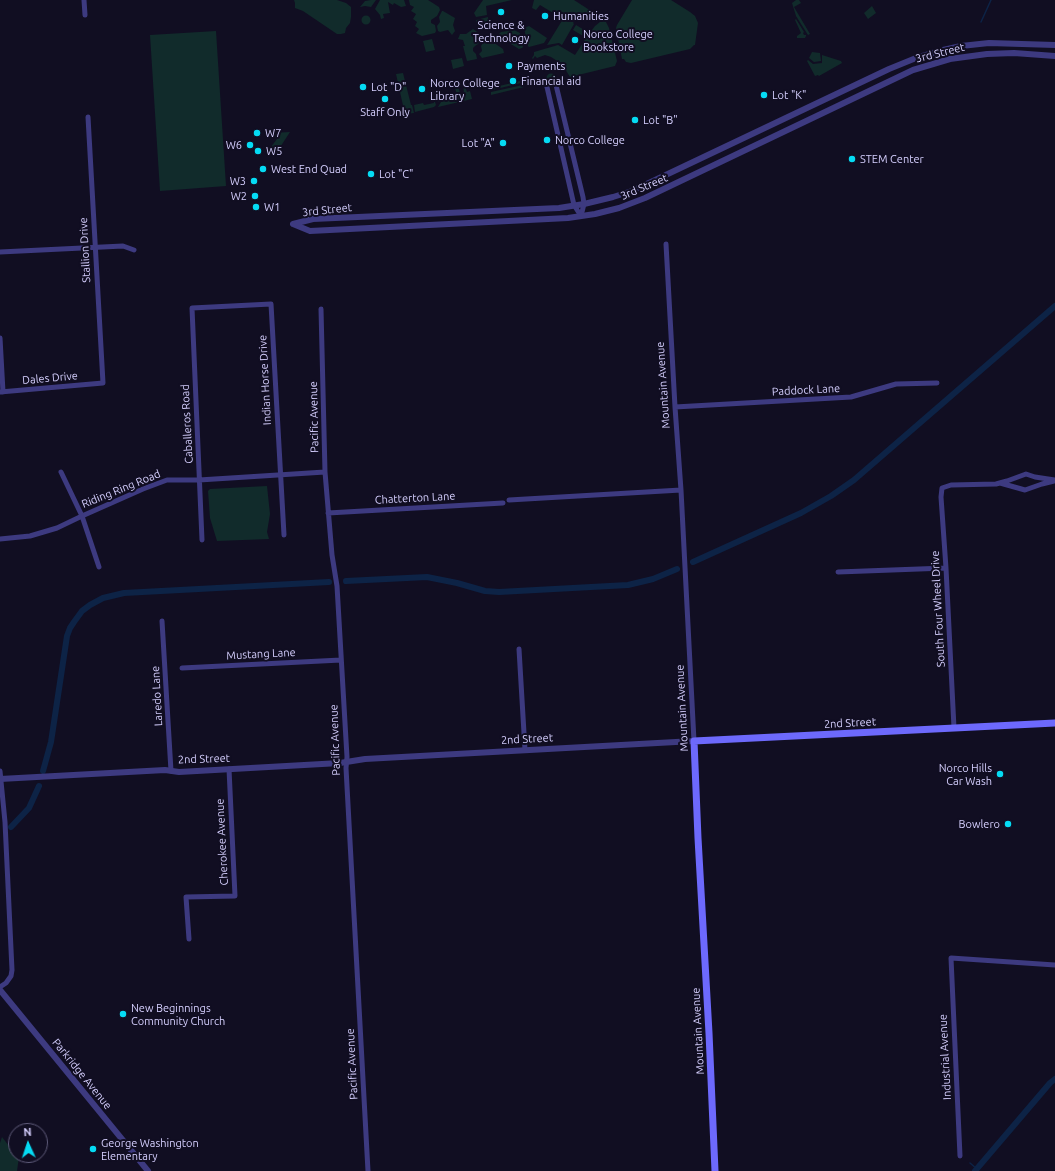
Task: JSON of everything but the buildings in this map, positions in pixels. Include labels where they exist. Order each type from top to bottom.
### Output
[{"type":"main road","name":"2nd Street","points":[[694,741],[1055,722]]},
{"type":"main road","name":"Mountain Avenue","points":[[694,741],[715,1171]]},
{"type":"street","points":[[84,0],[85,15]]},
{"type":"street","name":"3rd Street","points":[[1055,46],[989,43],[955,47],[916,58],[889,69],[632,191],[584,204],[559,208],[313,219],[293,224],[310,231],[568,218],[619,208],[645,198],[913,70],[950,60],[987,54],[1014,53],[1055,56]]},
{"type":"street","points":[[556,85],[584,204],[581,216]]},
{"type":"street","points":[[547,87],[574,205],[581,216]]},
{"type":"street","name":"Stallion Drive","points":[[88,117],[103,383]]},
{"type":"street","points":[[723,148],[727,159]]},
{"type":"street","name":"Mountain Avenue","points":[[666,244],[686,574],[694,741]]},
{"type":"street","points":[[0,252],[123,246],[134,250]]},
{"type":"street","name":"Indian Horse Drive","points":[[192,308],[271,304],[284,535]]},
{"type":"street","name":"Caballeros Road","points":[[192,308],[202,540]]},
{"type":"street","name":"Pacific Avenue","points":[[321,308],[325,472],[332,555],[337,586],[342,660],[346,768],[368,1171]]},
{"type":"street","points":[[0,338],[1,392]]},
{"type":"street","name":"Dales Drive","points":[[1,392],[103,383]]},
{"type":"street","name":"Paddock Lane","points":[[675,407],[850,398],[896,384],[937,383]]},
{"type":"street","points":[[61,472],[82,516],[99,567]]},
{"type":"street","name":"Riding Ring Road","points":[[0,538],[30,536],[57,528],[143,489],[167,480],[199,480],[325,472]]},
{"type":"street","points":[[1000,483],[1026,474],[1055,481]]},
{"type":"street","points":[[1000,483],[1025,490],[1055,481]]},
{"type":"street","name":"South Four Wheel Drive","points":[[954,728],[941,497],[942,488],[951,485],[1000,483]]},
{"type":"street","points":[[509,500],[681,490]]},
{"type":"street","name":"Chatterton Lane","points":[[328,513],[503,503]]},
{"type":"street","points":[[838,572],[946,568]]},
{"type":"street","name":"Laredo Lane","points":[[162,621],[172,771]]},
{"type":"street","points":[[519,650],[525,750]]},
{"type":"street","name":"Mustang Lane","points":[[182,668],[342,660]]},
{"type":"street","name":"2nd Street","points":[[1,779],[165,770],[179,772],[346,762],[365,759],[694,741]]},
{"type":"street","name":"Cherokee Avenue","points":[[189,939],[186,897],[235,896],[229,769]]},
{"type":"street","points":[[0,771],[5,822],[12,970],[11,976],[0,989]]},
{"type":"street","name":"Industrial Avenue","points":[[960,1156],[950,958],[1055,965]]},
{"type":"street","name":"Parkridge Avenue","points":[[0,989],[148,1171]]},
{"type":"green space","points":[[294,0],[337,0],[346,3],[351,7],[351,17],[345,33],[337,34],[303,11],[295,8]]},
{"type":"green space","points":[[376,0],[371,7],[360,7],[365,1]]},
{"type":"green space","points":[[380,0],[404,0],[406,6],[401,7],[394,3],[393,5],[388,2],[390,13],[383,14],[384,18],[381,19],[380,15],[375,9]]},
{"type":"green space","points":[[409,0],[428,0],[439,7],[440,10],[437,16],[431,20],[431,23],[435,25],[435,33],[422,36],[416,33],[419,29],[415,26],[417,22],[413,19],[416,14],[411,11],[414,7],[410,5]]},
{"type":"green space","points":[[483,0],[512,0],[486,6],[487,15],[476,17],[474,13]]},
{"type":"green space","points":[[534,0],[574,0],[591,11],[593,18],[592,19],[580,13],[562,45],[559,43],[547,45],[563,19],[540,5],[536,10],[532,8]]},
{"type":"green space","points":[[632,0],[671,0],[690,12],[695,16],[698,23],[695,45],[690,49],[631,63],[626,62],[622,59],[616,28]]},
{"type":"green space","points":[[799,0],[801,3],[794,7],[810,34],[808,35],[796,16],[792,3]]},
{"type":"green space","points":[[872,6],[876,13],[868,19],[864,13]]},
{"type":"green space","points":[[442,11],[455,18],[453,25],[455,31],[452,35],[448,30],[438,31],[437,26],[440,22],[439,17]]},
{"type":"green space","points":[[366,15],[371,20],[366,25],[361,20]]},
{"type":"green space","points":[[488,17],[489,25],[482,26],[476,23],[476,20]]},
{"type":"green space","points":[[796,19],[804,32],[804,35],[806,35],[805,38],[797,38],[797,36],[801,33],[795,20]]},
{"type":"green space","points":[[604,21],[609,28],[617,61],[615,66],[570,77],[562,64],[551,57],[545,55],[537,58],[535,56],[533,59],[532,58],[534,52],[558,45],[575,55],[595,26]]},
{"type":"green space","points":[[576,25],[586,31],[583,36],[573,30]]},
{"type":"green space","points":[[529,26],[547,38],[544,43],[528,46],[524,28]]},
{"type":"green space","points":[[473,29],[483,37],[473,48],[477,59],[467,61],[463,40],[458,39],[460,34],[466,34]]},
{"type":"green space","points":[[514,30],[520,33],[522,48],[519,49],[501,38],[499,34],[501,32]]},
{"type":"green space","points":[[216,31],[226,186],[160,191],[150,35]]},
{"type":"green space","points":[[486,38],[503,49],[504,53],[482,58],[479,54],[482,51],[481,46]]},
{"type":"green space","points":[[432,39],[435,50],[426,52],[423,41]]},
{"type":"green space","points":[[812,52],[820,53],[821,61],[814,62],[809,58]]},
{"type":"green space","points":[[822,55],[841,61],[842,63],[819,76],[815,76],[807,61],[808,60],[813,64],[822,63]]},
{"type":"green space","points":[[462,58],[464,66],[453,69],[451,60]]},
{"type":"green space","points":[[403,73],[414,113],[402,114],[400,111],[404,110],[396,74]]},
{"type":"green space","points":[[551,73],[556,78],[551,83],[546,78]]},
{"type":"green space","points":[[463,80],[467,92],[470,91],[472,99],[438,107],[441,102],[456,98],[457,96],[454,83],[456,82],[461,95],[464,94]]},
{"type":"green space","points":[[520,81],[521,83],[492,90],[491,88]]},
{"type":"green space","points":[[523,85],[524,87],[491,95],[491,92]]},
{"type":"green space","points":[[440,96],[441,99],[439,102],[435,102],[436,105],[434,107],[415,112],[414,105],[434,103],[433,98]]},
{"type":"green space","points":[[290,132],[277,152],[271,147],[277,139],[272,135],[273,133]]},
{"type":"green space","points":[[267,486],[270,514],[267,532],[269,539],[217,541],[210,518],[208,491],[210,489]]},
{"type":"green space","points":[[2,1137],[8,1145],[8,1163],[18,1163],[17,1171],[0,1171],[0,1143]]},
{"type":"waterway","points":[[981,22],[991,0]]},
{"type":"waterway","points":[[693,562],[801,513],[831,496],[854,480],[1055,306]]},
{"type":"waterway","points":[[346,581],[427,577],[457,583],[485,591],[499,592],[628,585],[653,579],[677,569]]},
{"type":"waterway","points":[[43,771],[51,742],[67,636],[70,628],[82,611],[90,605],[103,598],[124,593],[329,582]]},
{"type":"waterway","points":[[11,827],[29,808],[39,786]]},
{"type":"waterway","points":[[975,1171],[1055,1079]]},
{"type":"waterway","points":[[970,1163],[977,1169]]},
{"type":"place","name":"Science & Technology","points":[[501,12]]},
{"type":"place","name":"Humanities","points":[[545,16]]},
{"type":"place","name":"Norco College Bookstore","points":[[575,40]]},
{"type":"place","name":"Payments","points":[[509,66]]},
{"type":"place","name":"Financial aid","points":[[513,81]]},
{"type":"place","name":"Lot \"D\"","points":[[363,87]]},
{"type":"place","name":"Norco College Library","points":[[422,89]]},
{"type":"place","name":"Lot \"K\"","points":[[764,95]]},
{"type":"place","name":"Staff Only","points":[[385,99]]},
{"type":"place","name":"Lot \"B\"","points":[[635,120]]},
{"type":"place","name":"W7","points":[[257,133]]},
{"type":"place","name":"Norco College","points":[[547,140]]},
{"type":"place","name":"Lot \"A\"","points":[[503,143]]},
{"type":"place","name":"W6","points":[[250,145]]},
{"type":"place","name":"W5","points":[[258,151]]},
{"type":"place","name":"STEM Center","points":[[852,159]]},
{"type":"place","name":"West End Quad","points":[[263,169]]},
{"type":"place","name":"Lot \"C\"","points":[[371,174]]},
{"type":"place","name":"W3","points":[[254,181]]},
{"type":"place","name":"W2","points":[[255,196]]},
{"type":"place","name":"W1","points":[[256,207]]},
{"type":"place","name":"Norco Hills Car Wash","points":[[1000,774]]},
{"type":"place","name":"Bowlero","points":[[1008,824]]},
{"type":"place","name":"New Beginnings Community Church","points":[[123,1014]]},
{"type":"place","name":"George Washington Elementary","points":[[93,1149]]}]
